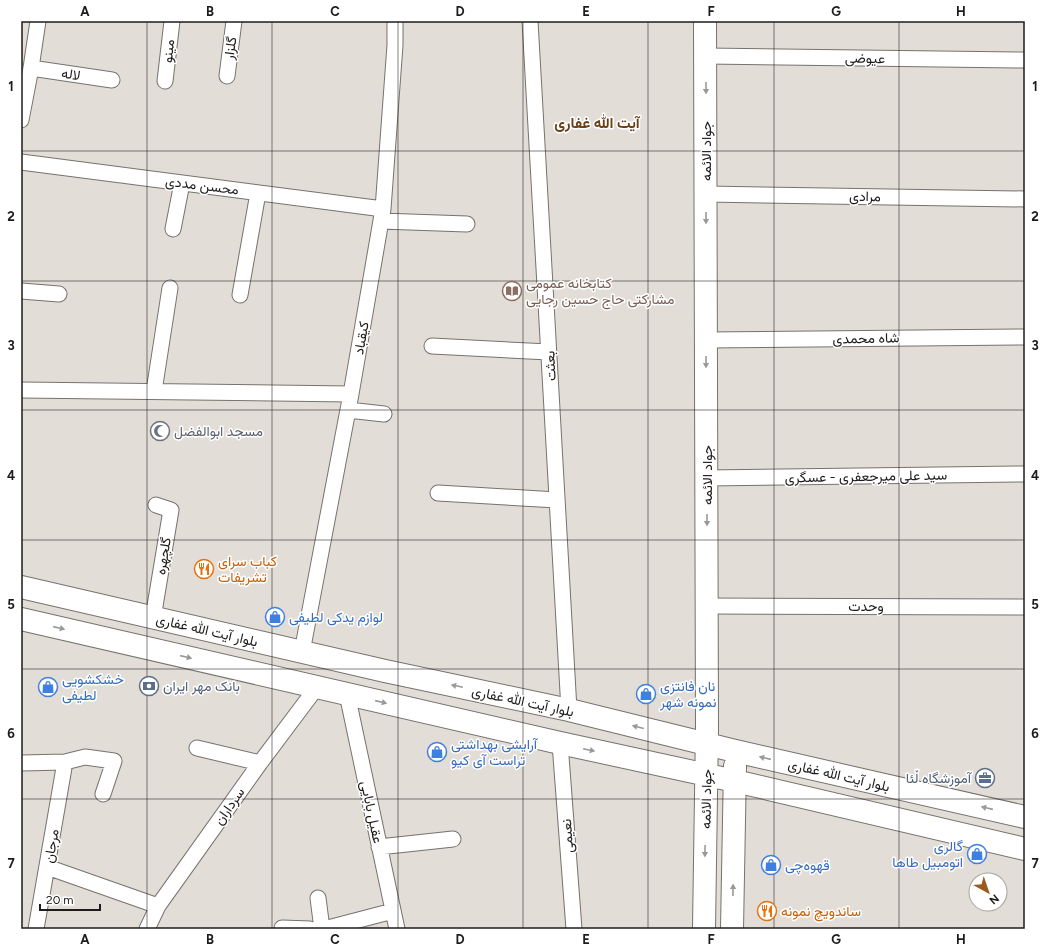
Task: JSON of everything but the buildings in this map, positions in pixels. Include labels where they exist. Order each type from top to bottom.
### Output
[{"type":"main road","name":"جواد الائمه","points":[[704,929],[707,775],[705,21]]},
{"type":"main road","name":"بلوار آیت الله غفاری","points":[[21,587],[392,673],[569,710],[736,751],[1025,817]]},
{"type":"main road","points":[[21,619],[317,688],[735,781],[1025,849]]},
{"type":"main road","name":"جواد الائمه","points":[[732,929],[736,751]]},
{"type":"street","points":[[21,120],[31,68],[27,45],[38,21]]},
{"type":"street","name":"مینو","points":[[165,81],[172,21]]},
{"type":"street","name":"گلزار","points":[[227,76],[234,21]]},
{"type":"street","name":"کیقباد","points":[[302,652],[351,394],[382,215],[395,45],[395,21]]},
{"type":"street","name":"بعثت","points":[[530,21],[569,710]]},
{"type":"street","name":"عیوضی","points":[[706,56],[1025,60]]},
{"type":"street","name":"لاله","points":[[31,68],[112,80]]},
{"type":"street","name":"محسن مددی","points":[[21,162],[258,193],[382,215],[467,224]]},
{"type":"street","points":[[174,229],[182,183]]},
{"type":"street","points":[[240,294],[258,193]]},
{"type":"street","name":"مرادی","points":[[706,194],[1025,199]]},
{"type":"street","points":[[154,391],[170,288]]},
{"type":"street","points":[[21,292],[59,294]]},
{"type":"street","name":"شاه محمدی","points":[[706,340],[1025,337]]},
{"type":"street","points":[[432,346],[549,352]]},
{"type":"street","points":[[21,390],[351,394]]},
{"type":"street","points":[[348,410],[384,414]]},
{"type":"street","name":"سید علی میرجعفری - عسگری","points":[[707,478],[1025,474]]},
{"type":"street","points":[[438,493],[557,500]]},
{"type":"street","name":"گلچهره","points":[[153,618],[171,510],[156,505]]},
{"type":"street","name":"وحدت","points":[[707,606],[1025,606]]},
{"type":"street","name":"سرداران","points":[[147,929],[158,906],[260,763],[317,688]]},
{"type":"street","name":"عقیل بابایی","points":[[347,694],[397,929]]},
{"type":"street","name":"نعیمی","points":[[560,743],[574,929]]},
{"type":"street","points":[[197,748],[260,763]]},
{"type":"street","points":[[21,763],[65,762],[85,757],[114,761],[104,794]]},
{"type":"street","name":"مرجان","points":[[36,929],[65,762]]},
{"type":"street","points":[[379,847],[453,838]]},
{"type":"street","points":[[47,867],[158,906]]},
{"type":"street","points":[[318,898],[323,929],[393,912]]},
{"type":"street","points":[[282,928],[310,929]]},
{"type":"place","name":"کتابخانه عمومی مشارکتی حاج حسین رجایی","points":[[512,291]]},
{"type":"place","name":"مسجد ابوالفضل","points":[[160,431]]},
{"type":"place","name":"کباب سرای تشریفات","points":[[204,569]]},
{"type":"place","name":"لوازم یدکی لطیفی","points":[[275,617]]},
{"type":"place","name":"بانک مهر ایران","points":[[149,686]]},
{"type":"place","name":"خشکشویی لطیفی","points":[[48,687]]},
{"type":"place","name":"نان فانتزی نمونه شهر","points":[[646,694]]},
{"type":"place","name":"آرایشی بهداشتی تراست آی کیو","points":[[437,752]]},
{"type":"place","name":"آموزشگاه ڵئا","points":[[985,778]]},
{"type":"place","name":"گالری اتومبیل طاها","points":[[977,854]]},
{"type":"place","name":"قهوه‌چی","points":[[771,865]]},
{"type":"place","name":"ساندویچ نمونه","points":[[767,911]]},
{"type":"district","name":"آیت الله غفاری","points":[[597,123]]}]
